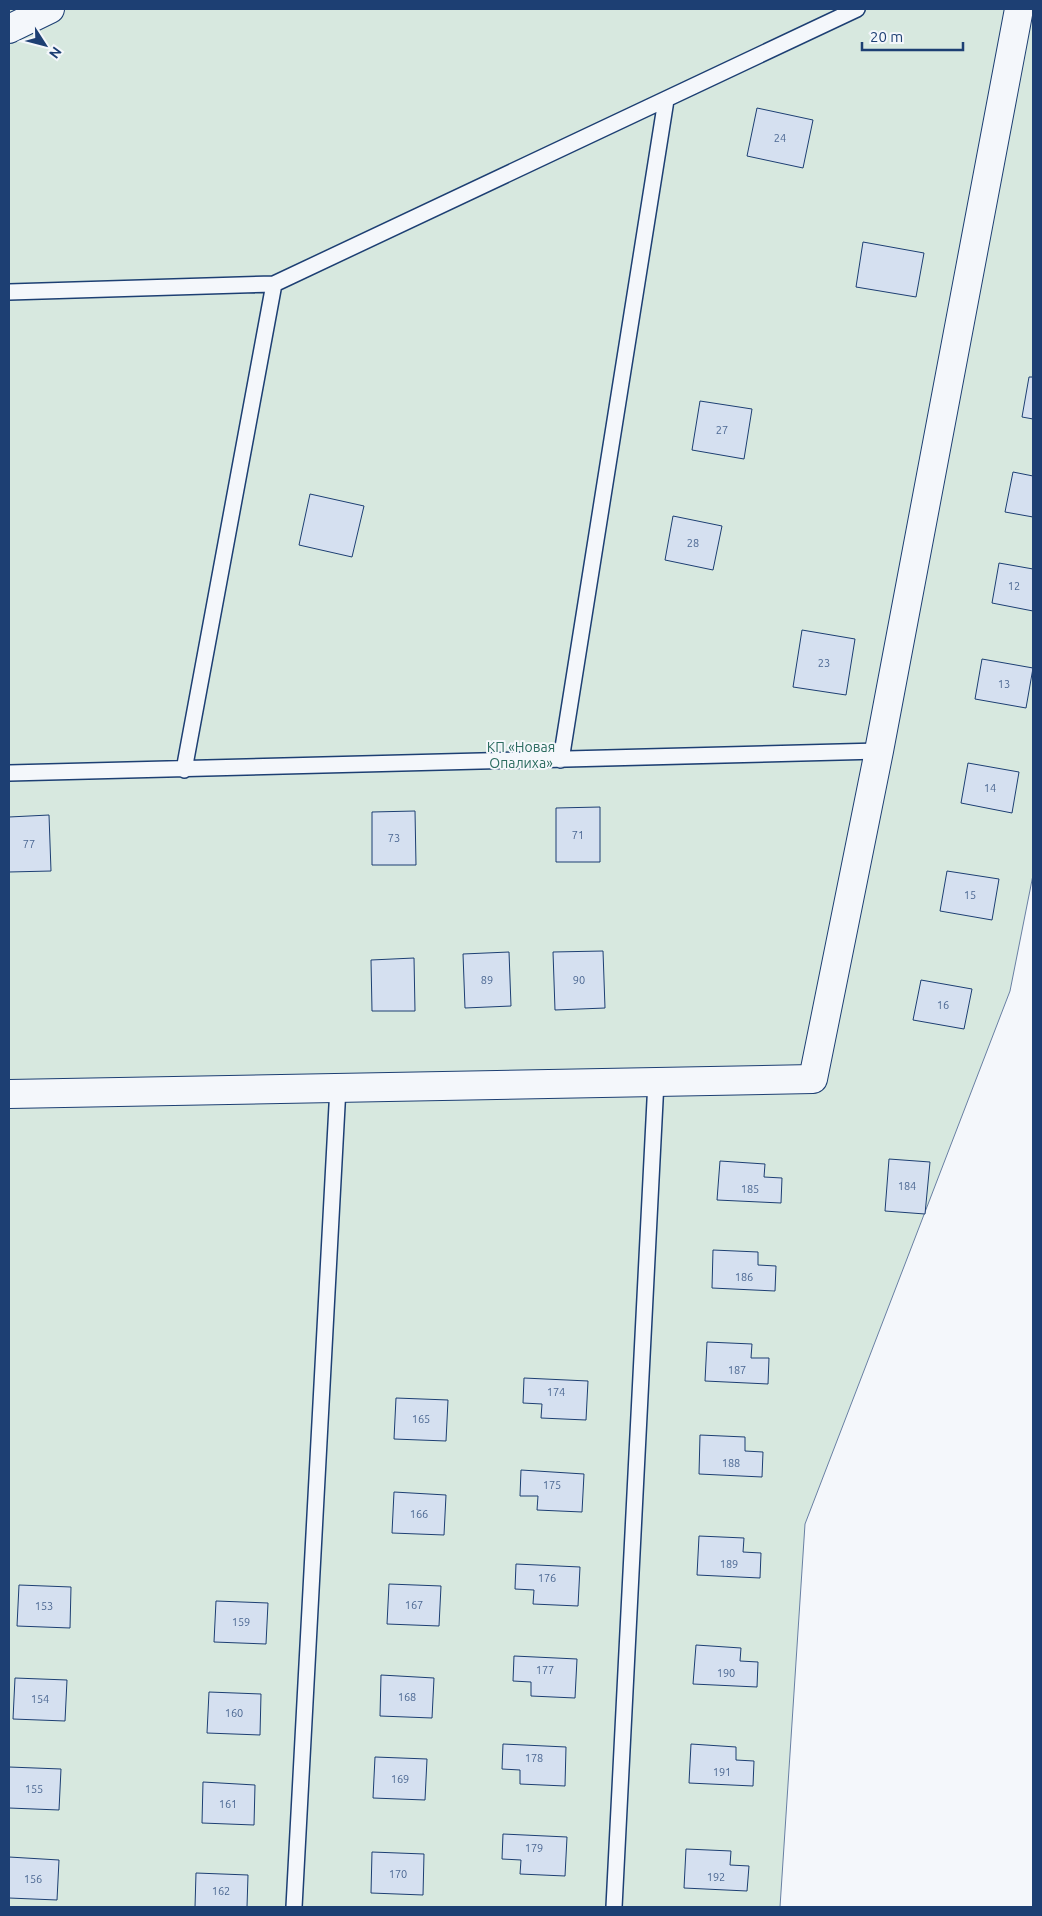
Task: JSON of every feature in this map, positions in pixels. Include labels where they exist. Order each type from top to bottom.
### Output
[{"type":"street","points":[[9,29],[50,9]]},
{"type":"street","points":[[9,1094],[813,1079],[879,751],[1019,9]]},
{"type":"lane","points":[[9,292],[274,284],[857,9]]},
{"type":"lane","points":[[561,760],[666,100]]},
{"type":"lane","points":[[184,770],[274,284]]},
{"type":"lane","points":[[9,773],[879,751]]},
{"type":"lane","points":[[614,1907],[656,1081]]},
{"type":"lane","points":[[294,1907],[338,1087]]},
{"type":"green space","name":"КП «Новая Опалиха»","points":[[9,9],[1033,9],[1033,875],[1010,991],[805,1524],[780,1907],[9,1907]]},
{"type":"building","points":[[757,108],[813,120],[803,168],[747,156]]},
{"type":"building","points":[[863,242],[924,253],[916,297],[856,287]]},
{"type":"building","points":[[1029,377],[1033,377],[1033,419],[1022,417]]},
{"type":"building","points":[[700,401],[752,409],[744,459],[692,450]]},
{"type":"building","points":[[1013,472],[1033,476],[1033,517],[1005,512]]},
{"type":"building","points":[[310,494],[364,506],[352,557],[299,545]]},
{"type":"building","points":[[673,516],[722,526],[713,570],[665,560]]},
{"type":"building","points":[[999,563],[1033,569],[1033,611],[992,603]]},
{"type":"building","points":[[802,630],[855,639],[846,695],[793,687]]},
{"type":"building","points":[[982,659],[1033,668],[1026,708],[975,699]]},
{"type":"building","points":[[968,763],[1019,772],[1012,813],[961,803]]},
{"type":"building","points":[[600,807],[600,862],[556,862],[556,808]]},
{"type":"building","points":[[415,811],[416,865],[372,865],[372,812]]},
{"type":"building","points":[[49,815],[51,871],[9,872],[9,817]]},
{"type":"building","points":[[947,871],[999,879],[992,920],[940,911]]},
{"type":"building","points":[[603,951],[605,1008],[555,1010],[553,952]]},
{"type":"building","points":[[509,952],[511,1006],[465,1008],[463,954]]},
{"type":"building","points":[[414,958],[415,1011],[372,1011],[371,960]]},
{"type":"building","points":[[921,980],[972,989],[964,1029],[913,1020]]},
{"type":"building","points":[[889,1159],[930,1162],[925,1214],[885,1211]]},
{"type":"building","points":[[720,1161],[765,1164],[764,1177],[782,1178],[781,1203],[717,1200]]},
{"type":"building","points":[[713,1250],[758,1252],[758,1265],[776,1266],[775,1291],[712,1288]]},
{"type":"building","points":[[707,1342],[752,1344],[751,1358],[769,1358],[768,1384],[705,1381]]},
{"type":"building","points":[[524,1378],[588,1381],[586,1420],[541,1418],[542,1404],[523,1403]]},
{"type":"building","points":[[396,1398],[448,1400],[446,1441],[394,1439]]},
{"type":"building","points":[[700,1435],[745,1437],[745,1451],[763,1452],[762,1477],[699,1474]]},
{"type":"building","points":[[521,1470],[584,1474],[582,1512],[537,1510],[538,1496],[520,1496]]},
{"type":"building","points":[[394,1492],[446,1495],[444,1535],[392,1533]]},
{"type":"building","points":[[699,1536],[744,1538],[743,1552],[761,1553],[760,1578],[697,1575]]},
{"type":"building","points":[[516,1564],[580,1567],[578,1606],[533,1604],[534,1590],[515,1589]]},
{"type":"building","points":[[389,1584],[441,1586],[439,1626],[387,1624]]},
{"type":"building","points":[[19,1585],[71,1587],[70,1628],[17,1626]]},
{"type":"building","points":[[216,1601],[268,1603],[266,1644],[214,1642]]},
{"type":"building","points":[[696,1645],[741,1648],[740,1661],[758,1662],[757,1687],[693,1684]]},
{"type":"building","points":[[514,1656],[577,1659],[575,1698],[531,1696],[531,1682],[513,1681]]},
{"type":"building","points":[[381,1675],[434,1678],[432,1718],[380,1716]]},
{"type":"building","points":[[15,1678],[67,1680],[65,1721],[13,1719]]},
{"type":"building","points":[[209,1692],[261,1694],[260,1735],[207,1733]]},
{"type":"building","points":[[503,1744],[566,1747],[565,1786],[520,1784],[520,1770],[502,1769]]},
{"type":"building","points":[[691,1744],[736,1747],[736,1760],[754,1761],[753,1786],[689,1783]]},
{"type":"building","points":[[375,1757],[427,1759],[425,1800],[373,1798]]},
{"type":"building","points":[[9,1767],[61,1769],[59,1810],[9,1808]]},
{"type":"building","points":[[203,1782],[255,1785],[254,1825],[202,1823]]},
{"type":"building","points":[[503,1834],[567,1837],[565,1876],[520,1874],[521,1860],[502,1859]]},
{"type":"building","points":[[686,1849],[731,1851],[730,1865],[749,1866],[747,1891],[684,1888]]},
{"type":"building","points":[[372,1852],[424,1854],[423,1895],[371,1893]]},
{"type":"building","points":[[9,1857],[59,1860],[57,1900],[9,1898]]},
{"type":"building","points":[[196,1873],[248,1875],[247,1907],[195,1907]]}]
